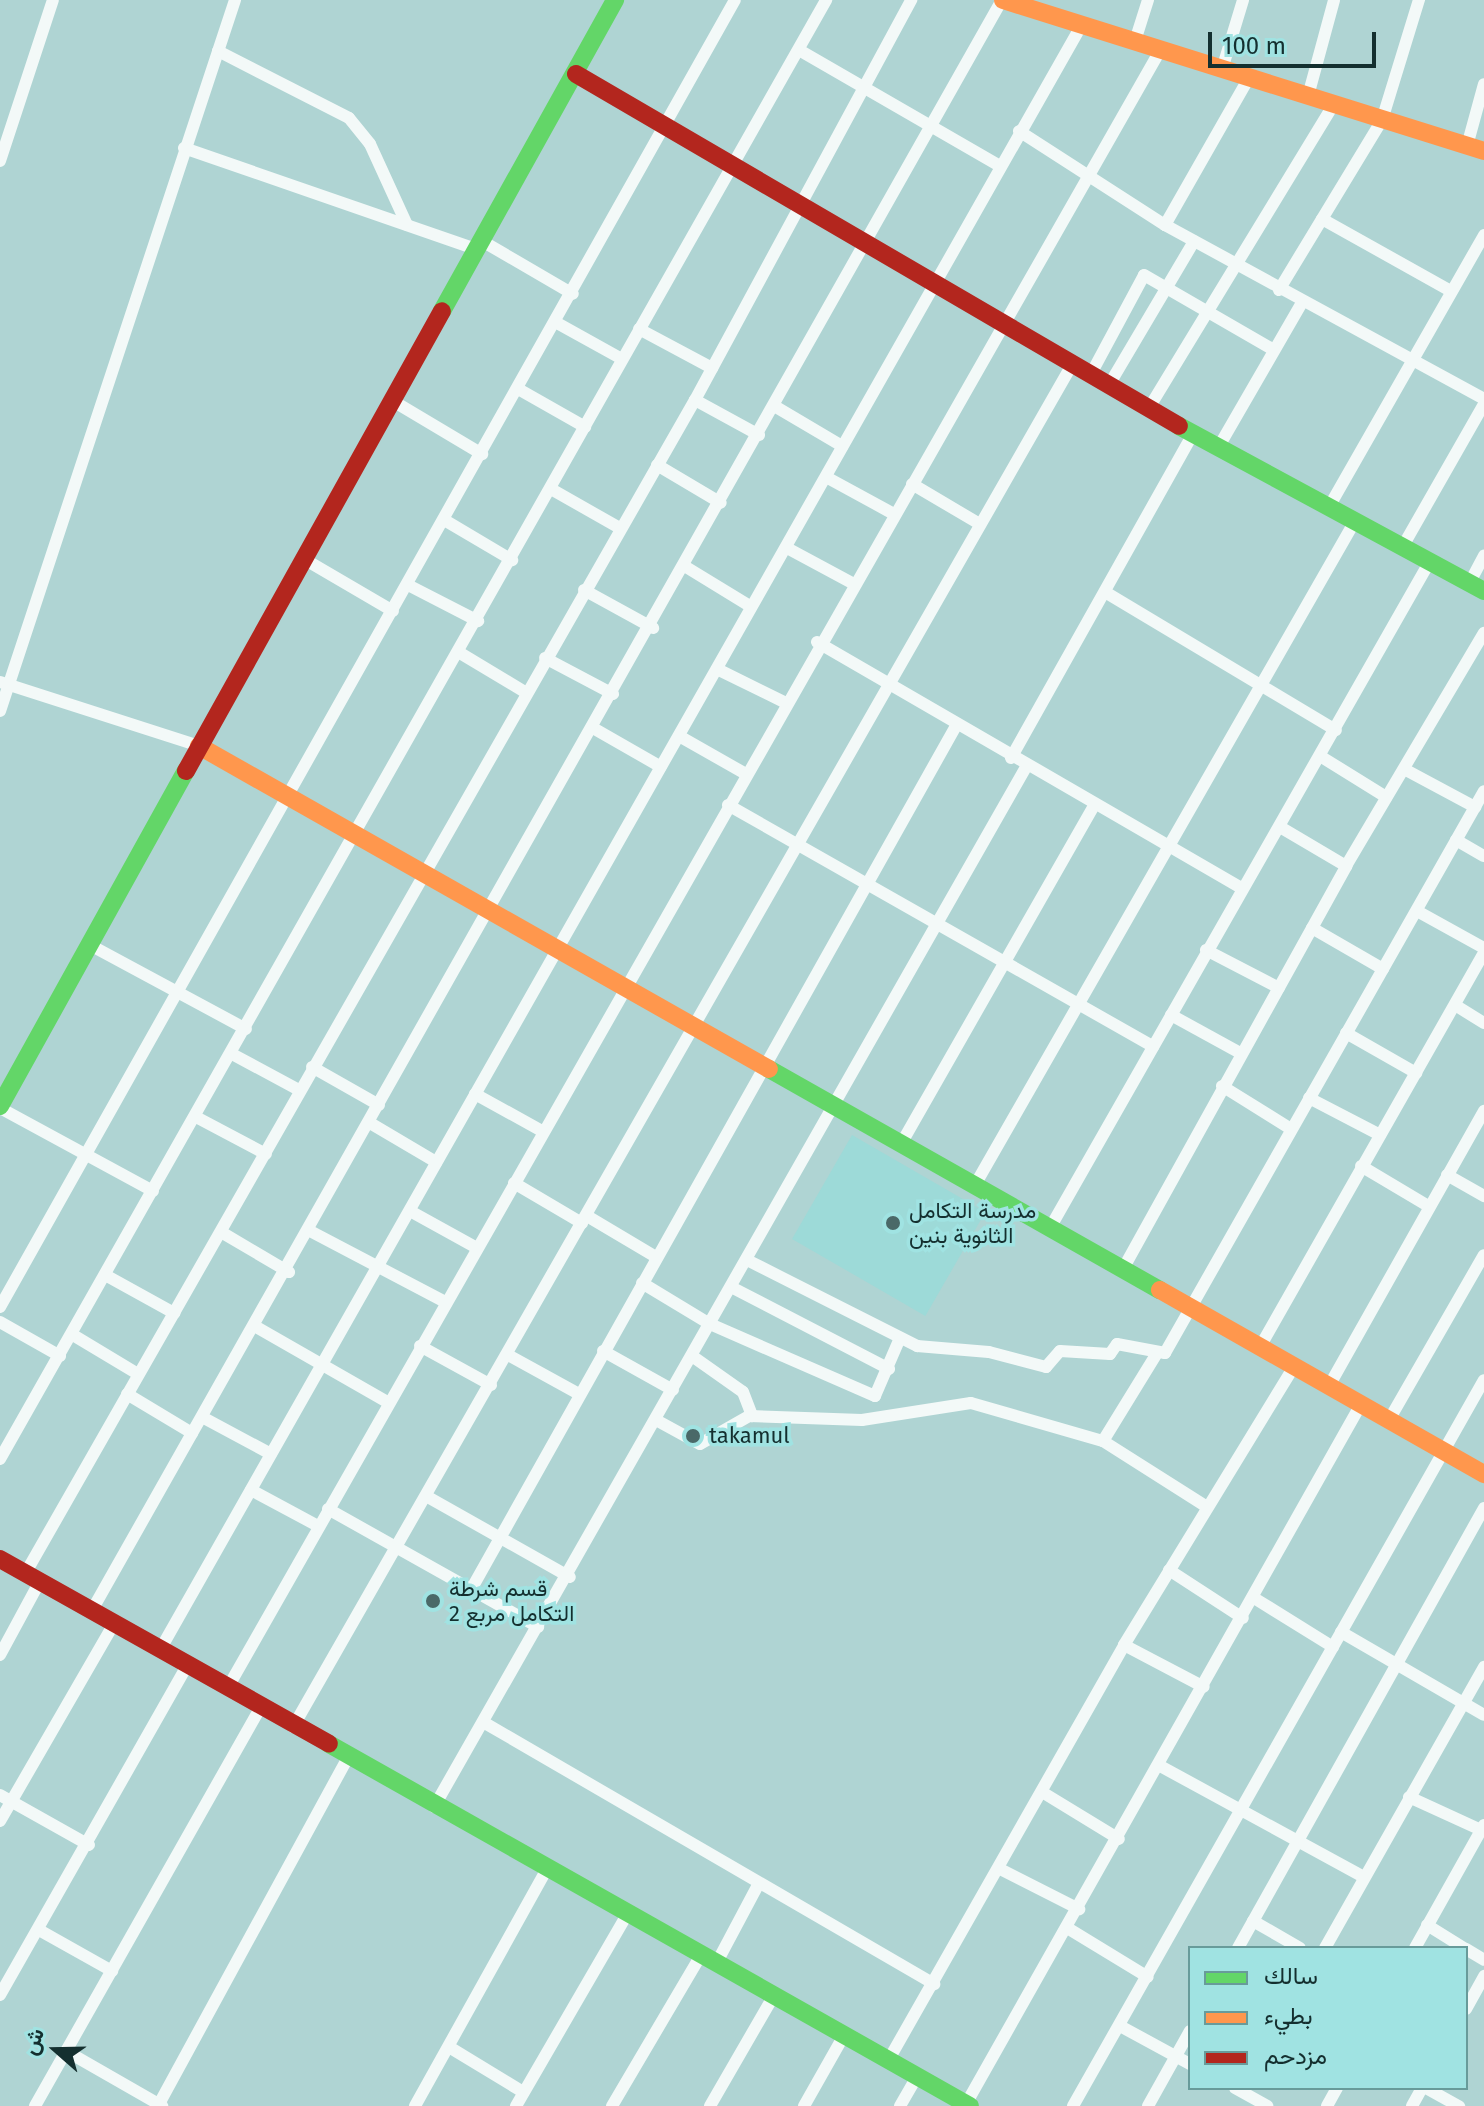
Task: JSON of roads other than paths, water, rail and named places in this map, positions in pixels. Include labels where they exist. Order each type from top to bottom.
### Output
[{"type":"street","points":[[0,161],[3,142],[53,0]]},
{"type":"street","points":[[0,711],[4,683],[235,0]]},
{"type":"street","points":[[153,1191],[0,1107],[615,0]]},
{"type":"street","points":[[0,1307],[180,993],[286,794],[520,390],[735,0]]},
{"type":"street","points":[[0,1459],[460,653],[639,329],[737,166],[826,0]]},
{"type":"street","points":[[0,1655],[32,1578],[138,1374],[266,1154],[299,1090],[618,527],[695,400],[911,0]]},
{"type":"street","points":[[91,1612],[192,1433],[258,1328],[379,1105],[653,628],[1003,0],[1081,26],[1223,66],[1475,149],[1484,84]]},
{"type":"street","points":[[1135,41],[1148,0]]},
{"type":"street","points":[[1223,66],[1243,0]]},
{"type":"street","points":[[1308,96],[1334,0]]},
{"type":"street","points":[[1279,290],[1382,120],[1419,0]]},
{"type":"street","points":[[160,1650],[1081,26]]},
{"type":"street","points":[[227,1689],[387,1402],[626,987],[817,642],[854,584],[1161,49]]},
{"type":"street","points":[[799,50],[1000,166]]},
{"type":"street","points":[[218,51],[349,118],[370,144],[407,225]]},
{"type":"street","points":[[576,74],[804,201],[1193,434],[1477,586],[1484,556]]},
{"type":"street","points":[[1165,225],[1250,76]]},
{"type":"street","points":[[1149,408],[1334,104]]},
{"type":"street","points":[[1019,131],[1165,225],[1301,304],[1484,402],[1403,546]]},
{"type":"street","points":[[184,148],[407,225],[480,246],[573,294]]},
{"type":"street","points":[[1322,219],[1451,291]]},
{"type":"street","points":[[1329,507],[1484,235]]},
{"type":"street","points":[[1109,385],[1194,241]]},
{"type":"street","points":[[1091,374],[1144,275],[1274,350]]},
{"type":"street","points":[[1218,448],[1301,304]]},
{"type":"street","points":[[1127,306],[1149,318]]},
{"type":"street","points":[[557,323],[622,359]]},
{"type":"street","points":[[639,329],[712,368]]},
{"type":"street","points":[[293,1727],[697,1028],[978,523],[1073,363]]},
{"type":"street","points":[[520,390],[585,427]]},
{"type":"street","points":[[695,400],[759,435]]},
{"type":"street","points":[[393,401],[482,454]]},
{"type":"street","points":[[776,407],[842,446]]},
{"type":"street","points":[[1011,758],[1193,434]]},
{"type":"street","points":[[657,465],[721,503]]},
{"type":"street","points":[[826,477],[894,514]]},
{"type":"street","points":[[912,484],[978,523]]},
{"type":"street","points":[[551,489],[618,527]]},
{"type":"street","points":[[446,521],[512,560]]},
{"type":"street","points":[[975,1185],[1075,1004],[1355,521]]},
{"type":"street","points":[[787,548],[854,584]]},
{"type":"street","points":[[304,559],[393,611]]},
{"type":"street","points":[[1050,1228],[1430,561]]},
{"type":"street","points":[[686,567],[750,606]]},
{"type":"street","points":[[408,585],[478,621]]},
{"type":"street","points":[[584,590],[653,628]]},
{"type":"street","points":[[1105,592],[1336,730]]},
{"type":"street","points":[[1123,1269],[1346,866],[1484,633]]},
{"type":"street","points":[[817,642],[1026,767],[1243,889]]},
{"type":"street","points":[[460,653],[525,692]]},
{"type":"street","points":[[545,658],[613,694]]},
{"type":"street","points":[[717,669],[784,702]]},
{"type":"street","points":[[4,683],[199,746],[1484,1474]]},
{"type":"street","points":[[472,1588],[656,1257],[869,889],[957,724]]},
{"type":"street","points":[[593,728],[661,767]]},
{"type":"street","points":[[679,736],[746,774]]},
{"type":"street","points":[[1320,756],[1386,797]]},
{"type":"street","points":[[434,1807],[570,1577],[834,1106],[932,921],[1026,767]]},
{"type":"street","points":[[1404,769],[1475,807]]},
{"type":"street","points":[[1103,1441],[1156,1355],[1170,1347],[1484,791]]},
{"type":"street","points":[[728,805],[796,849],[932,921],[1153,1046]]},
{"type":"street","points":[[901,1144],[1094,806]]},
{"type":"street","points":[[1280,827],[1346,866]]},
{"type":"street","points":[[1456,840],[1484,856]]},
{"type":"street","points":[[1260,1347],[1484,950],[1417,911]]},
{"type":"street","points":[[1312,928],[1383,969]]},
{"type":"street","points":[[90,945],[246,1029]]},
{"type":"street","points":[[1206,950],[1279,988]]},
{"type":"street","points":[[1455,1005],[1484,1023]]},
{"type":"street","points":[[1171,1015],[1240,1053]]},
{"type":"street","points":[[1346,1033],[1416,1073]]},
{"type":"street","points":[[232,1054],[299,1090]]},
{"type":"street","points":[[312,1067],[379,1105]]},
{"type":"street","points":[[1222,1086],[1291,1129]]},
{"type":"street","points":[[475,1094],[542,1131]]},
{"type":"street","points":[[1309,1098],[1380,1135]]},
{"type":"street","points":[[1329,1386],[1484,1111]]},
{"type":"street","points":[[196,1117],[266,1154]]},
{"type":"street","points":[[370,1123],[436,1162]]},
{"type":"street","points":[[1361,1166],[1428,1206]]},
{"type":"street","points":[[1447,1175],[1484,1196]]},
{"type":"street","points":[[514,1183],[656,1257]]},
{"type":"street","points":[[410,1211],[477,1248]]},
{"type":"street","points":[[310,1231],[445,1302]]},
{"type":"street","points":[[221,1232],[289,1272]]},
{"type":"street","points":[[1389,1420],[1484,1255]]},
{"type":"street","points":[[747,1260],[900,1338],[1045,1367],[1060,1351],[1110,1354],[1117,1344],[1156,1355]]},
{"type":"street","points":[[107,1276],[174,1313]]},
{"type":"street","points":[[642,1283],[710,1324],[875,1396],[900,1338]]},
{"type":"street","points":[[731,1287],[889,1369]]},
{"type":"street","points":[[0,1322],[60,1356]]},
{"type":"street","points":[[258,1328],[387,1402]]},
{"type":"street","points":[[73,1335],[138,1374]]},
{"type":"street","points":[[420,1346],[491,1385]]},
{"type":"street","points":[[603,1351],[673,1390]]},
{"type":"street","points":[[508,1355],[579,1394]]},
{"type":"street","points":[[692,1356],[743,1392],[752,1416]]},
{"type":"street","points":[[888,2061],[1000,1869],[1124,1645],[1294,1366]]},
{"type":"street","points":[[1073,2106],[1484,1380]]},
{"type":"street","points":[[127,1394],[192,1433]]},
{"type":"street","points":[[656,1420],[700,1444],[752,1416],[862,1420],[971,1403],[1103,1441],[1207,1507]]},
{"type":"street","points":[[0,1559],[546,1871],[968,2105],[1162,1767],[1361,1404]]},
{"type":"street","points":[[202,1417],[271,1454]]},
{"type":"street","points":[[251,1490],[318,1526]]},
{"type":"street","points":[[426,1496],[570,1577]]},
{"type":"street","points":[[1239,1946],[1484,1508]]},
{"type":"street","points":[[328,1509],[538,1627]]},
{"type":"street","points":[[1169,1570],[1243,1618]]},
{"type":"street","points":[[1254,1598],[1333,1647]]},
{"type":"street","points":[[0,1821],[5,1798],[113,1625]]},
{"type":"street","points":[[1341,1632],[1397,1661],[1484,1715]]},
{"type":"street","points":[[1124,1645],[1204,1687]]},
{"type":"street","points":[[0,1995],[89,1845],[187,1666]]},
{"type":"street","points":[[1326,1946],[1362,1876],[1484,1667]]},
{"type":"street","points":[[35,2106],[260,1709]]},
{"type":"street","points":[[483,1722],[757,1887],[934,1984]]},
{"type":"street","points":[[66,2051],[160,2105],[348,1758]]},
{"type":"street","points":[[1162,1767],[1300,1838],[1362,1876]]},
{"type":"street","points":[[1042,1792],[1119,1839]]},
{"type":"street","points":[[1409,1797],[1482,1828],[1416,1946]]},
{"type":"street","points":[[5,1798],[89,1845]]},
{"type":"street","points":[[1000,1869],[1079,1909]]},
{"type":"street","points":[[415,2106],[546,1871]]},
{"type":"street","points":[[612,2106],[757,1887]]},
{"type":"street","points":[[516,2106],[626,1916]]},
{"type":"street","points":[[1253,1921],[1297,1946]]},
{"type":"street","points":[[1427,1925],[1460,1946]]},
{"type":"street","points":[[1069,1929],[1148,1977]]},
{"type":"street","points":[[39,1930],[112,1971]]},
{"type":"street","points":[[1468,2005],[1484,1976]]},
{"type":"street","points":[[710,2106],[773,1997]]},
{"type":"street","points":[[1120,2026],[1188,2063]]},
{"type":"street","points":[[1148,2106],[1188,2035]]},
{"type":"street","points":[[804,2106],[843,2037]]},
{"type":"street","points":[[449,2047],[523,2092]]},
{"type":"street","points":[[900,2106],[916,2078]]},
{"type":"street","points":[[1428,2090],[1459,2106]]},
{"type":"street","points":[[132,2106],[139,2093]]},
{"type":"street","points":[[1242,2094],[1267,2106]]},
{"type":"place","name":"مدرسة التكامل الثانوية بنين","points":[[893,1223]]},
{"type":"place","name":"takamul","points":[[693,1436]]},
{"type":"place","name":"قسم شرطة التكامل مربع 2","points":[[433,1601]]}]
